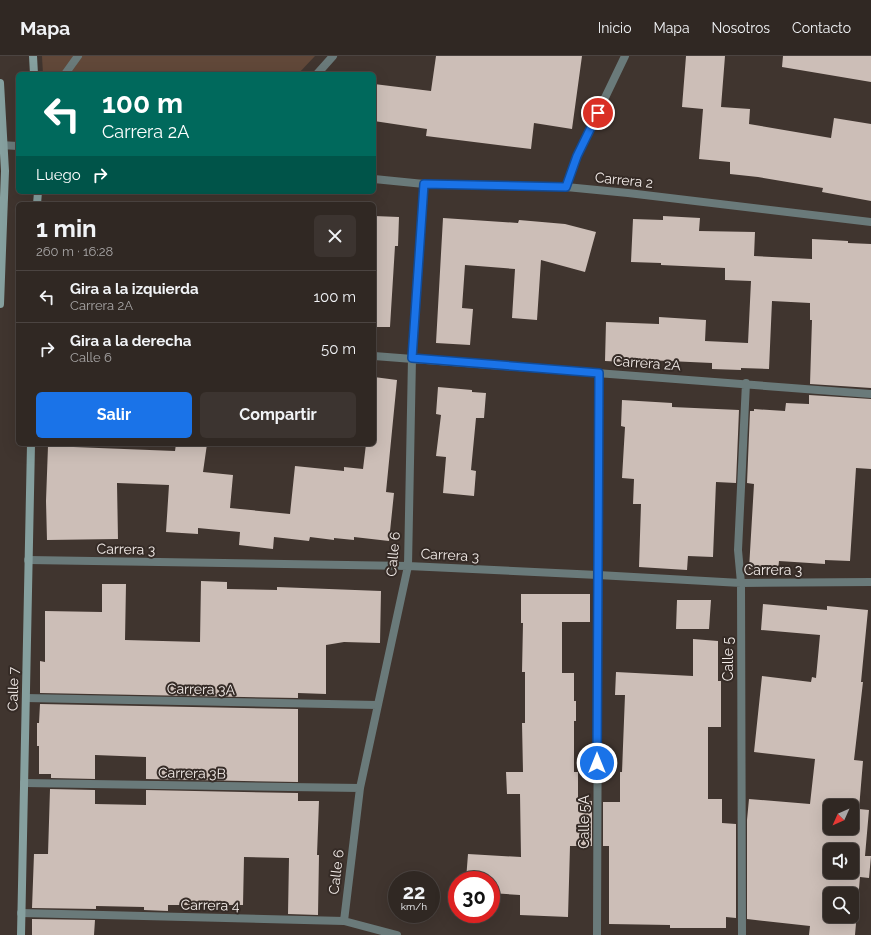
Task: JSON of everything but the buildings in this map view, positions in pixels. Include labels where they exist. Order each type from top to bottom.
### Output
[{"type":"main road","points":[[33,56],[34,72]]},
{"type":"main road","points":[[0,83],[2,145],[5,171],[0,304]]},
{"type":"main road","name":"Calle 7","points":[[21,935],[31,446]]},
{"type":"street","points":[[66,72],[78,56]]},
{"type":"street","points":[[319,72],[333,56]]},
{"type":"street","points":[[566,187],[577,156],[625,56]]},
{"type":"street","points":[[2,145],[16,146]]},
{"type":"street","name":"Carrera 2","points":[[376,179],[424,184],[566,187],[871,222]]},
{"type":"street","name":"Calle 6","points":[[344,921],[360,788],[408,566],[412,358],[424,184]]},
{"type":"street","name":"Carrera 2A","points":[[376,356],[746,383],[871,394]]},
{"type":"street","name":"Calle 5A","points":[[597,935],[599,373]]},
{"type":"street","name":"Calle 5","points":[[742,935],[741,584],[738,550],[746,383]]},
{"type":"street","name":"Carrera 3","points":[[28,560],[408,566],[598,575],[741,584],[871,582]]},
{"type":"street","name":"Carrera 3A","points":[[26,698],[377,705]]},
{"type":"street","name":"Carrera 3B","points":[[24,783],[360,788]]},
{"type":"street","name":"Carrera 4","points":[[21,913],[344,921],[397,935]]},
{"type":"shaded area","points":[[42,56],[315,56],[300,72],[43,72]]},
{"type":"route","points":[[597,763],[599,373],[412,358],[424,184],[566,187],[577,156],[598,113]]}]
